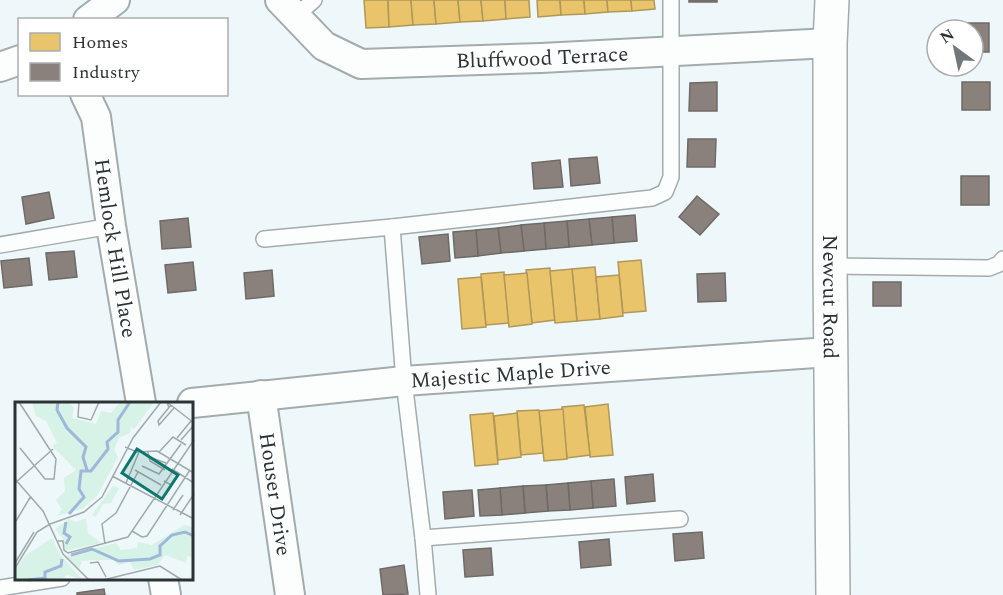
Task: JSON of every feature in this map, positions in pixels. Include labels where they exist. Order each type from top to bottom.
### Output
[{"type":"street","points":[[91,18],[115,0]]},
{"type":"street","name":"Newcut Road","points":[[832,0],[830,352],[833,595]]},
{"type":"street","name":"Bluffwood Terrace","points":[[297,5],[324,46],[361,64],[541,58],[830,43]]},
{"type":"street","points":[[0,67],[18,61]]},
{"type":"street","name":"Hemlock Hill Place","points":[[86,96],[96,117],[111,226],[141,402]]},
{"type":"street","name":"Majestic Maple Drive","points":[[194,403],[404,381],[830,352]]},
{"type":"street","name":"Houser Drive","points":[[261,395],[290,595]]},
{"type":"street","points":[[163,580],[166,595]]},
{"type":"lane","points":[[264,239],[652,198],[665,192],[670,177],[671,0]]},
{"type":"lane","points":[[0,245],[111,226]]},
{"type":"lane","points":[[392,226],[404,381],[428,595]]},
{"type":"lane","points":[[830,266],[989,268],[999,264],[1003,259]]},
{"type":"lane","points":[[423,538],[680,519]]},
{"type":"lane","points":[[0,588],[55,580]]},
{"type":"building: Homes","points":[[364,0],[388,0],[389,27],[366,28]]},
{"type":"building: Homes","points":[[388,0],[411,0],[413,25],[389,27]]},
{"type":"building: Homes","points":[[411,0],[434,0],[436,24],[413,25]]},
{"type":"building: Homes","points":[[434,0],[458,0],[460,22],[436,24]]},
{"type":"building: Homes","points":[[458,0],[481,0],[483,21],[460,22]]},
{"type":"building: Homes","points":[[481,0],[505,0],[506,19],[483,21]]},
{"type":"building: Homes","points":[[505,0],[529,0],[530,17],[506,19]]},
{"type":"building: Homes","points":[[537,0],[560,0],[561,15],[538,17]]},
{"type":"building: Homes","points":[[560,0],[584,0],[585,14],[561,15]]},
{"type":"building: Homes","points":[[584,0],[607,0],[608,12],[585,14]]},
{"type":"building: Homes","points":[[607,0],[631,0],[632,11],[608,12]]},
{"type":"building: Homes","points":[[631,0],[654,0],[655,9],[632,11]]},
{"type":"building: Homes","points":[[641,260],[646,311],[623,313],[618,262]]},
{"type":"building: Homes","points":[[595,267],[600,319],[577,321],[572,269]]},
{"type":"building: Homes","points":[[550,268],[555,320],[532,323],[526,270]]},
{"type":"building: Homes","points":[[572,269],[577,321],[555,323],[550,271]]},
{"type":"building: Homes","points":[[504,272],[509,323],[486,325],[481,274]]},
{"type":"building: Homes","points":[[527,273],[532,324],[509,327],[504,275]]},
{"type":"building: Homes","points":[[619,275],[623,316],[600,319],[596,277]]},
{"type":"building: Homes","points":[[481,277],[486,327],[462,329],[458,279]]},
{"type":"building: Homes","points":[[608,404],[613,455],[590,457],[585,407]]},
{"type":"building: Homes","points":[[584,405],[590,455],[567,458],[562,407]]},
{"type":"building: Homes","points":[[563,409],[567,459],[544,461],[539,411]]},
{"type":"building: Homes","points":[[539,410],[543,453],[521,455],[517,411]]},
{"type":"building: Homes","points":[[493,413],[498,464],[475,466],[470,415]]},
{"type":"building: Homes","points":[[517,413],[521,457],[498,460],[494,416]]},
{"type":"building: Industry","points":[[689,0],[717,0],[717,2],[689,2]]},
{"type":"building: Industry","points":[[985,23],[989,23],[989,52],[985,52]]},
{"type":"building: Industry","points":[[717,82],[717,111],[689,111],[690,83]]},
{"type":"building: Industry","points":[[962,82],[990,82],[990,110],[962,110]]},
{"type":"building: Industry","points":[[688,139],[716,139],[715,167],[687,167]]},
{"type":"building: Industry","points":[[597,157],[600,183],[571,186],[569,159]]},
{"type":"building: Industry","points":[[560,160],[563,187],[534,189],[532,163]]},
{"type":"building: Industry","points":[[961,176],[989,176],[989,205],[961,205]]},
{"type":"building: Industry","points":[[49,192],[54,218],[26,224],[22,197]]},
{"type":"building: Industry","points":[[697,196],[719,214],[700,235],[679,217]]},
{"type":"building: Industry","points":[[635,215],[637,241],[614,243],[612,217]]},
{"type":"building: Industry","points":[[612,217],[614,243],[592,245],[589,219]]},
{"type":"building: Industry","points":[[188,218],[191,247],[162,249],[160,221]]},
{"type":"building: Industry","points":[[589,219],[592,245],[569,247],[567,221]]},
{"type":"building: Industry","points":[[567,221],[569,247],[546,249],[544,223]]},
{"type":"building: Industry","points":[[544,223],[546,249],[524,251],[521,225]]},
{"type":"building: Industry","points":[[521,225],[524,251],[501,253],[498,228]]},
{"type":"building: Industry","points":[[498,228],[501,253],[478,256],[476,230]]},
{"type":"building: Industry","points":[[476,230],[478,256],[455,258],[453,232]]},
{"type":"building: Industry","points":[[448,234],[450,261],[422,264],[419,237]]},
{"type":"building: Industry","points":[[74,251],[77,277],[49,280],[46,253]]},
{"type":"building: Industry","points":[[29,258],[32,285],[4,288],[1,261]]},
{"type":"building: Industry","points":[[193,262],[196,290],[168,293],[165,265]]},
{"type":"building: Industry","points":[[272,270],[274,296],[246,299],[244,273]]},
{"type":"building: Industry","points":[[725,273],[726,301],[698,302],[697,274]]},
{"type":"building: Industry","points":[[873,282],[901,282],[901,306],[873,306]]},
{"type":"building: Industry","points":[[653,474],[655,501],[627,504],[625,477]]},
{"type":"building: Industry","points":[[614,479],[616,506],[593,508],[591,481]]},
{"type":"building: Industry","points":[[591,481],[593,508],[570,510],[568,483]]},
{"type":"building: Industry","points":[[568,483],[570,510],[548,511],[546,485]]},
{"type":"building: Industry","points":[[546,485],[548,511],[525,513],[523,486]]},
{"type":"building: Industry","points":[[523,486],[525,513],[502,515],[500,488]]},
{"type":"building: Industry","points":[[500,488],[502,515],[480,516],[478,490]]},
{"type":"building: Industry","points":[[472,490],[474,516],[445,519],[443,492]]},
{"type":"building: Industry","points":[[702,532],[704,558],[675,561],[673,534]]},
{"type":"building: Industry","points":[[609,539],[611,565],[581,568],[579,542]]},
{"type":"building: Industry","points":[[491,548],[493,575],[465,577],[463,550]]},
{"type":"building: Industry","points":[[404,565],[408,594],[383,595],[380,569]]},
{"type":"building: Industry","points":[[104,589],[105,595],[77,595],[77,593]]}]
